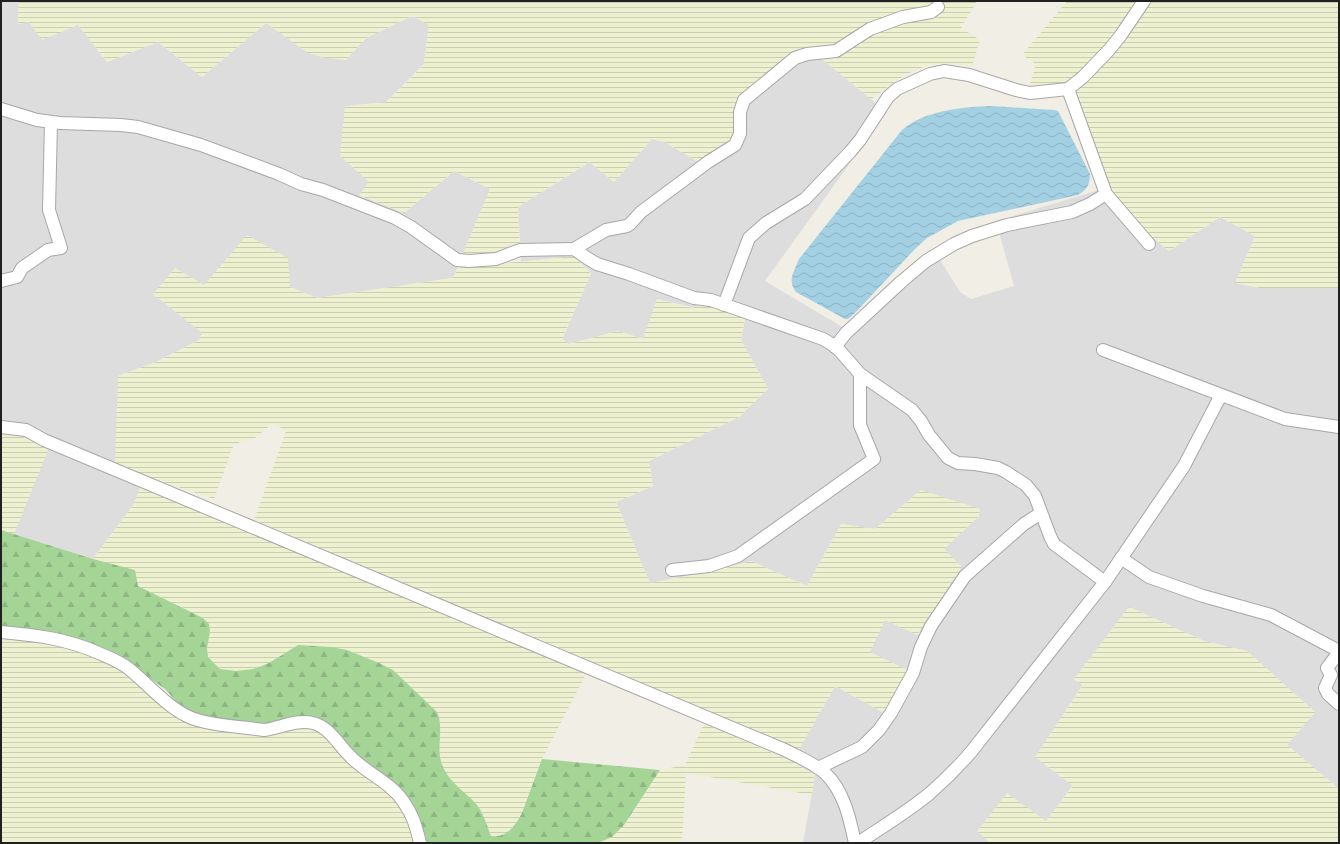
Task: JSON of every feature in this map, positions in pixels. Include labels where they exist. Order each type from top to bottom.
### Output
[{"type":"street","points":[[724,305],[749,238],[766,223],[805,199],[850,152],[860,140],[888,96],[897,89],[930,74],[944,71],[969,75],[1030,93],[1068,89],[1109,50],[1144,1]]},
{"type":"street","points":[[1,109],[38,120],[60,124],[121,125],[138,127],[201,146],[395,218],[411,227],[458,260],[469,261],[496,259],[520,250],[574,249],[606,230],[627,226],[641,212],[708,162],[736,145],[740,134],[740,112],[744,100],[795,58],[807,54],[836,51],[870,29],[903,17],[931,12],[938,7]]},
{"type":"street","points":[[1068,89],[1106,194],[1149,244]]},
{"type":"street","points":[[1,280],[17,277],[22,268],[48,250],[61,248],[49,210],[51,122]]},
{"type":"street","points":[[835,346],[846,333],[901,282],[926,262],[954,244],[972,236],[1008,225],[1072,212],[1090,204],[1106,194]]},
{"type":"street","points":[[574,249],[597,264],[630,274],[694,298],[711,300],[823,339],[835,346],[860,374],[912,410],[922,420],[929,435],[948,458],[958,463],[984,465],[1006,472],[1026,485],[1032,492],[1054,544],[1105,582]]},
{"type":"street","points":[[1103,350],[1285,419],[1339,427]]},
{"type":"street","points":[[672,570],[709,566],[738,556],[874,459],[860,425],[860,374]]},
{"type":"street","points":[[1,427],[26,430],[44,440],[785,750],[818,768],[832,782],[848,811],[856,843],[915,805],[929,794],[956,769],[985,735],[1105,582],[1184,466],[1221,395]]},
{"type":"street","points":[[818,768],[862,747],[879,730],[891,713],[913,673],[921,647],[931,626],[965,576],[1024,524],[1041,513]]},
{"type":"street","points":[[1121,558],[1149,577],[1203,596],[1271,615],[1339,651],[1327,668],[1331,675],[1325,688],[1328,694],[1339,704]]},
{"type":"street","points":[[1,632],[60,639],[74,643],[112,659],[129,669],[177,711],[195,720],[264,730],[303,722],[318,724],[327,731],[350,756],[402,799],[414,819],[420,843]]},
{"type":"shaded area","points":[[1,1],[19,1],[18,24],[29,22],[78,25],[107,62],[158,42],[202,77],[266,23],[309,53],[346,60],[366,38],[412,16],[429,25],[424,64],[386,102],[345,107],[369,182],[360,195],[404,213],[454,171],[490,189],[453,278],[317,298],[290,287],[204,286],[153,294],[203,333],[199,340],[156,362],[118,376],[145,476],[134,504],[93,559],[14,534],[48,448],[1,432]]},
{"type":"shaded area","points":[[817,50],[822,59],[887,112],[765,281],[844,328],[934,250],[960,292],[971,299],[1014,286],[996,221],[1109,187],[1145,231],[1169,251],[1220,217],[1255,236],[1236,283],[1260,288],[1339,288],[1339,789],[1287,745],[1315,712],[1247,651],[1204,641],[1129,607],[1074,679],[1083,684],[1036,757],[1073,785],[1046,822],[977,831],[990,843],[803,843],[815,776],[792,761],[835,686],[886,714],[907,671],[869,652],[885,620],[918,635],[944,549],[979,516],[921,490],[875,529],[841,524],[807,586],[751,561],[718,570],[650,583],[616,502],[653,486],[649,461],[739,417],[768,389],[741,340],[745,319],[657,299],[644,339],[618,331],[569,344],[562,340],[591,273],[574,256],[521,262],[518,207],[590,162],[614,182],[652,139],[664,142],[697,161],[735,135],[735,105],[795,53]]},
{"type":"green space","points":[[19,1],[977,1],[961,28],[980,40],[972,66],[948,63],[925,66],[905,75],[871,99],[822,59],[817,50],[795,53],[735,104],[735,135],[730,144],[697,161],[664,142],[652,139],[614,182],[589,162],[518,207],[520,246],[492,256],[462,256],[490,189],[454,171],[404,213],[359,195],[369,182],[340,156],[345,106],[386,102],[424,65],[429,25],[412,16],[366,38],[346,60],[326,58],[308,53],[266,23],[202,77],[158,42],[107,62],[78,25],[42,40],[29,22],[18,24]]},
{"type":"green space","points":[[1067,1],[1339,1],[1339,288],[1260,288],[1235,283],[1255,236],[1220,217],[1169,251],[1145,231],[1109,187],[1068,84],[1029,86],[1036,64],[1022,55]]},
{"type":"green space","points":[[247,235],[288,258],[290,287],[317,298],[453,278],[458,268],[574,256],[591,274],[562,339],[569,344],[618,331],[643,339],[657,299],[693,308],[702,303],[745,319],[741,340],[768,389],[739,417],[649,461],[653,486],[616,502],[650,583],[718,570],[751,561],[807,586],[841,524],[875,529],[921,490],[980,509],[979,516],[944,549],[962,567],[917,635],[885,620],[870,652],[907,670],[886,714],[835,686],[798,752],[582,662],[254,520],[286,431],[273,423],[255,438],[234,444],[214,499],[145,476],[115,462],[118,376],[156,362],[199,340],[202,333],[153,294],[175,268],[204,285]]},
{"type":"green space","points":[[1,432],[11,432],[49,448],[14,534],[1,530]]},
{"type":"green space","points":[[141,485],[586,674],[542,759],[522,813],[518,821],[507,833],[499,837],[491,836],[482,813],[443,769],[439,752],[440,719],[393,670],[347,650],[298,645],[269,663],[253,669],[236,671],[220,669],[208,657],[207,648],[210,632],[203,618],[138,586],[93,559],[134,504]]},
{"type":"green space","points":[[1,530],[93,559],[135,570],[138,586],[203,618],[209,624],[210,632],[207,648],[208,657],[220,669],[236,671],[253,669],[269,663],[298,645],[331,647],[347,650],[393,670],[437,712],[440,726],[440,755],[444,769],[455,784],[477,805],[491,836],[502,835],[513,827],[522,813],[542,759],[660,770],[624,825],[612,837],[598,843],[427,843],[420,821],[325,724],[266,726],[192,714],[182,708],[165,689],[109,650],[74,637],[58,633],[1,626]]},
{"type":"green space","points":[[1129,607],[1204,641],[1247,651],[1315,712],[1287,745],[1339,789],[1339,843],[990,843],[977,831],[1007,793],[1046,821],[1073,786],[1035,757],[1083,685],[1074,679]]},
{"type":"green space","points":[[1,638],[33,641],[72,649],[109,664],[119,669],[174,716],[184,722],[199,727],[264,736],[304,728],[315,730],[331,743],[345,761],[397,802],[408,821],[414,843],[1,843]]},
{"type":"green space","points":[[704,724],[792,761],[815,775],[812,795],[686,773],[682,843],[598,843],[604,841],[624,825],[660,770],[685,765]]},
{"type":"water","points":[[992,106],[1058,111],[1090,174],[1089,184],[1086,189],[1078,195],[958,221],[927,238],[848,319],[845,319],[796,292],[792,284],[792,276],[799,259],[902,130],[911,123],[933,114],[969,107]]}]
